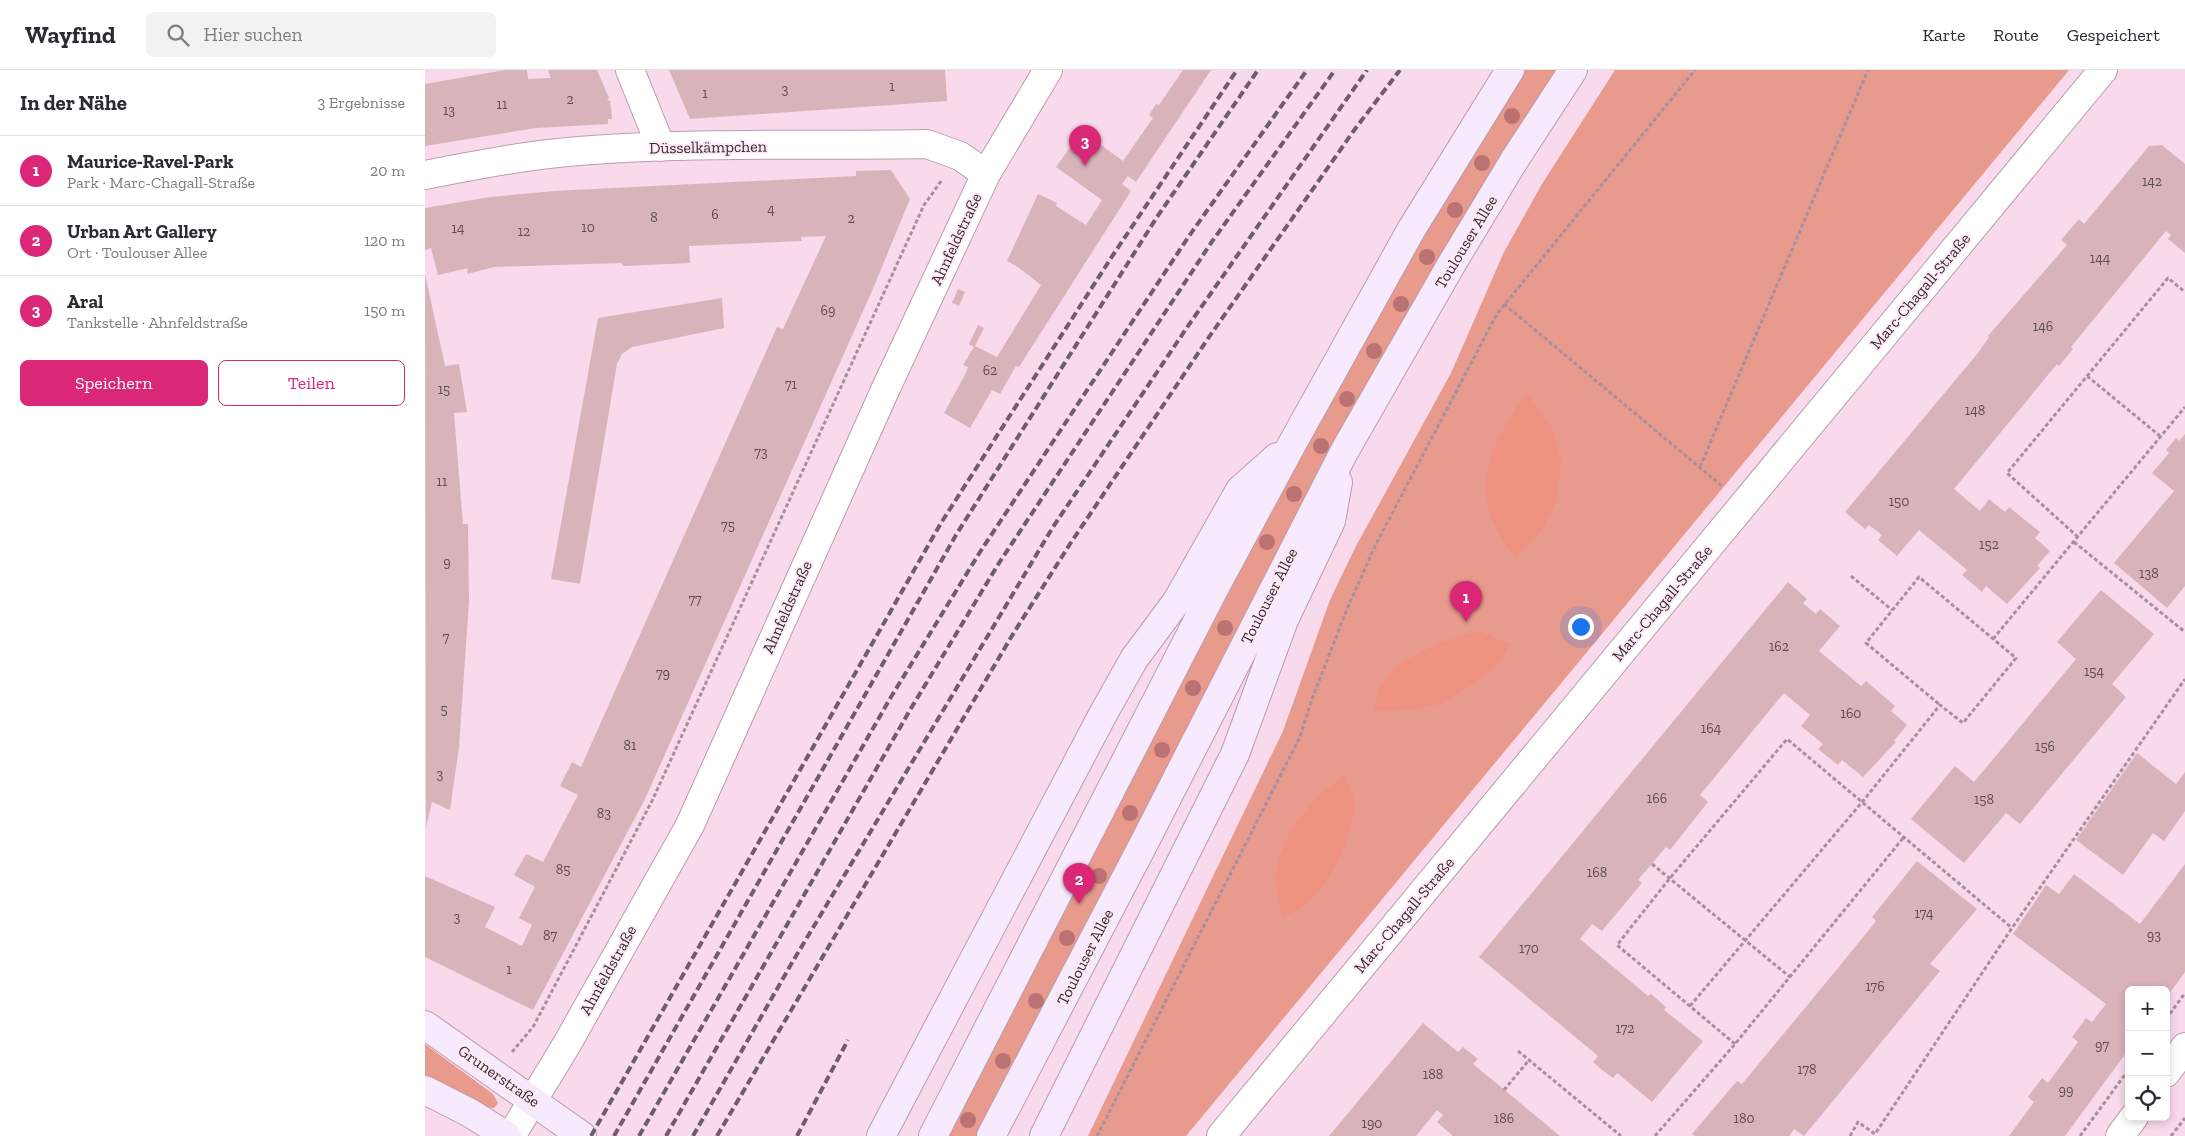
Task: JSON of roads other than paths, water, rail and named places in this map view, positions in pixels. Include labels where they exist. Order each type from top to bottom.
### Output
[{"type":"main road","points":[[933,1136],[1213,591],[1292,444],[1401,246],[1510,70]]},
{"type":"main road","name":"Toulouser Allee","points":[[991,1136],[1344,452],[1451,265],[1573,70]]},
{"type":"main road","points":[[881,1136],[1102,716],[1135,659],[1177,601],[1240,490],[1292,444]]},
{"type":"main road","points":[[1044,1136],[1235,754],[1284,620],[1331,522],[1344,452]]},
{"type":"main road","name":"Grunerstraße","points":[[425,1025],[577,1132]]},
{"type":"main road","points":[[425,1090],[509,1136]]},
{"type":"street","points":[[630,70],[661,147]]},
{"type":"street","name":"Ahnfeldstraße","points":[[509,1136],[567,1044],[690,825],[886,388],[986,174],[1048,70]]},
{"type":"street","name":"Marc-Chagall-Straße","points":[[1221,1136],[2103,70]]},
{"type":"street","name":"Düsselkämpchen","points":[[425,175],[485,163],[577,151],[661,147],[927,144],[960,156],[986,174]]},
{"type":"street","points":[[2170,1068],[2185,1048]]},
{"type":"street","points":[[2120,1136],[2131,1121]]},
{"type":"railway","points":[[591,1136],[941,523],[1111,258],[1237,70]]},
{"type":"railway","points":[[614,1136],[956,535],[1157,217],[1258,70]]},
{"type":"railway","points":[[639,1136],[891,697],[980,552],[1189,236],[1307,70]]},
{"type":"railway","points":[[666,1136],[910,710],[999,563],[1211,243],[1335,70]]},
{"type":"railway","points":[[693,1136],[793,961],[1053,527],[1188,326],[1367,70]]},
{"type":"railway","points":[[717,1136],[1013,634],[1070,544],[1209,337],[1355,129],[1400,70]]},
{"type":"railway","points":[[797,1136],[848,1040]]},
{"type":"place","name":"Aral","points":[[1085,166]]},
{"type":"place","name":"Maurice-Ravel-Park","points":[[1466,622]]},
{"type":"place","name":"Urban Art Gallery","points":[[1079,904]]}]
